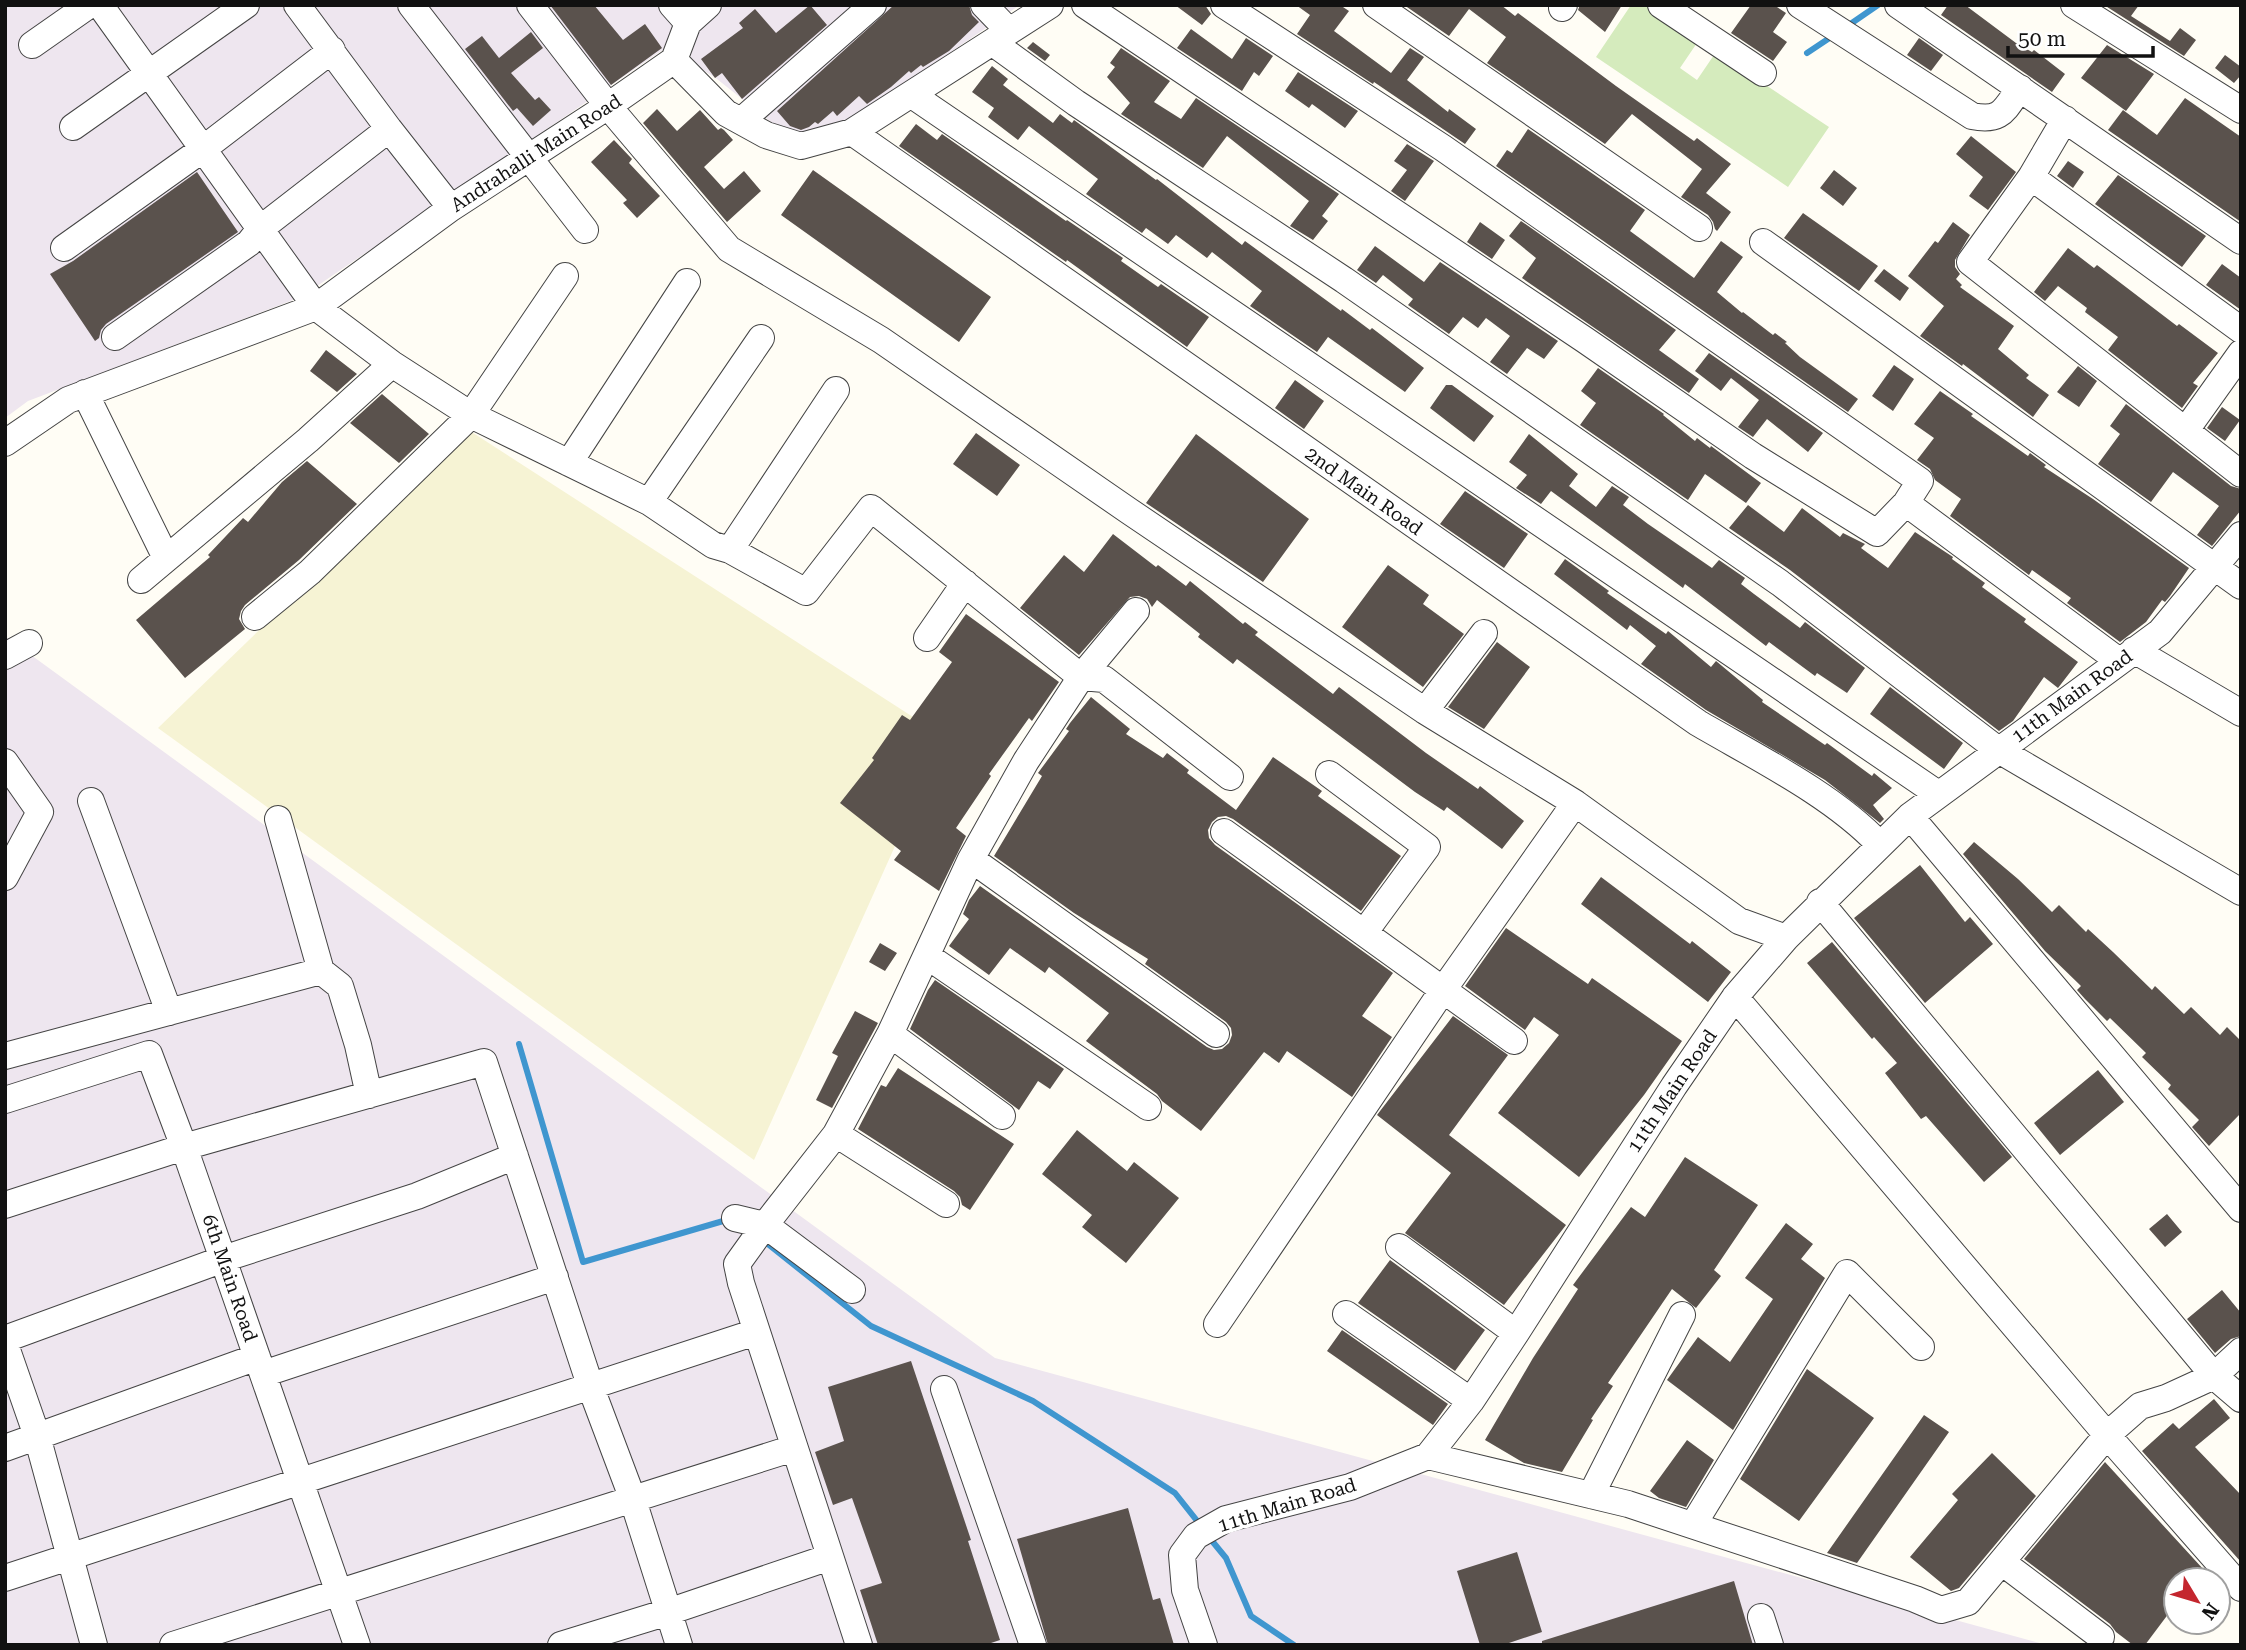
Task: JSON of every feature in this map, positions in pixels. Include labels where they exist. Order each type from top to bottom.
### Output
[{"type":"street","points":[[32,45],[89,5]]},
{"type":"street","points":[[100,5],[316,307],[392,364],[471,415],[649,502],[713,545],[730,550],[806,592],[871,508],[1082,677],[1104,679],[1230,777]]},
{"type":"street","points":[[73,127],[246,5]]},
{"type":"street","points":[[297,5],[451,208]]},
{"type":"street","points":[[411,5],[585,230]]},
{"type":"street","points":[[530,5],[608,106],[729,249],[881,340],[1425,711],[1574,803],[1739,921],[1786,938]]},
{"type":"street","points":[[708,5],[680,14],[674,60],[726,113],[766,135],[801,146],[852,132],[1050,5]]},
{"type":"street","points":[[741,121],[873,5]]},
{"type":"street","points":[[984,5],[1001,37],[1076,103],[1344,280],[1704,529],[1780,583],[1997,749],[2241,892]]},
{"type":"street","points":[[1085,5],[1585,340],[1753,456],[1877,533],[1906,503],[1920,481],[1443,148],[1224,5]]},
{"type":"street","points":[[1376,5],[1699,228]]},
{"type":"street","points":[[1661,5],[1763,73]]},
{"type":"street","points":[[1800,5],[1972,116],[1989,119],[2000,115],[2020,88]]},
{"type":"street","points":[[1898,5],[2241,241]]},
{"type":"street","points":[[2074,5],[2241,110]]},
{"type":"street","points":[[64,248],[202,149],[332,50]]},
{"type":"street","name":"Andrahalli Main Road","points":[[5,443],[68,400],[316,307],[451,208],[674,60]]},
{"type":"street","points":[[912,95],[1938,794]]},
{"type":"street","points":[[2066,119],[2031,177],[1970,262],[2241,474]]},
{"type":"street","points":[[115,337],[249,243],[261,229],[389,129]]},
{"type":"street","name":"2nd Main Road","points":[[852,132],[1698,723],[1817,795],[1867,831],[1879,844]]},
{"type":"street","points":[[2031,177],[2241,330]]},
{"type":"street","points":[[1763,242],[2241,586]]},
{"type":"street","points":[[255,617],[310,572],[471,415],[565,276]]},
{"type":"street","points":[[569,463],[687,282]]},
{"type":"street","points":[[649,502],[761,338]]},
{"type":"street","points":[[2186,430],[2241,353]]},
{"type":"street","points":[[141,580],[308,440],[392,364]]},
{"type":"street","points":[[730,550],[836,390]]},
{"type":"street","points":[[85,393],[166,558]]},
{"type":"street","points":[[1906,503],[2127,656],[2241,713]]},
{"type":"street","name":"11th Main Road","points":[[1204,1645],[1185,1590],[1182,1555],[1205,1531],[1226,1519],[1350,1488],[1428,1456],[1471,1401],[1674,1086],[1735,997],[1786,938],[1910,816],[1997,749],[2160,632],[2241,535]]},
{"type":"street","points":[[928,638],[965,583]]},
{"type":"street","points":[[859,1645],[737,1264],[836,1134],[890,1034],[971,859],[1026,761],[1082,677],[1136,611]]},
{"type":"street","points":[[1425,711],[1484,633]]},
{"type":"street","points":[[5,656],[29,643]]},
{"type":"street","points":[[5,762],[40,812],[5,877]]},
{"type":"street","points":[[1329,774],[1427,847],[1364,933]]},
{"type":"street","points":[[91,802],[169,1012]]},
{"type":"street","points":[[1217,1324],[1443,990],[1574,803]]},
{"type":"street","points":[[1910,816],[2241,1209]]},
{"type":"street","points":[[278,819],[321,971],[340,986],[358,1045],[369,1095]]},
{"type":"street","points":[[1224,832],[1514,1041]]},
{"type":"street","points":[[971,859],[1216,1034]]},
{"type":"street","points":[[1820,902],[2214,1376],[2241,1399]]},
{"type":"street","points":[[927,956],[1148,1107]]},
{"type":"street","points":[[5,1056],[321,971]]},
{"type":"street","points":[[1735,997],[2107,1435],[2241,1588]]},
{"type":"street","points":[[890,1034],[1002,1116]]},
{"type":"street","name":"6th Main Road","points":[[5,1100],[149,1055],[224,1261],[356,1645]]},
{"type":"street","points":[[5,1205],[184,1147],[484,1062],[591,1388],[632,1497],[679,1645]]},
{"type":"street","points":[[836,1134],[946,1204]]},
{"type":"street","points":[[5,1339],[417,1196],[515,1156]]},
{"type":"street","points":[[735,1218],[765,1225],[852,1290]]},
{"type":"street","points":[[1399,1247],[1516,1333]]},
{"type":"street","points":[[1693,1525],[1847,1273],[1921,1347]]},
{"type":"street","points":[[5,1448],[260,1365],[555,1277]]},
{"type":"street","points":[[1346,1314],[1471,1401]]},
{"type":"street","points":[[1591,1495],[1682,1315]]},
{"type":"street","points":[[5,1578],[757,1332]]},
{"type":"street","points":[[5,1344],[37,1436],[94,1645]]},
{"type":"street","points":[[1428,1456],[1629,1504],[1915,1599],[1941,1611],[1968,1602],[2107,1435],[2140,1406],[2166,1398],[2214,1376],[2241,1351]]},
{"type":"street","points":[[944,1389],[1033,1645]]},
{"type":"street","points":[[173,1645],[794,1447]]},
{"type":"street","points":[[561,1645],[830,1557]]},
{"type":"street","points":[[2003,1563],[2101,1637]]},
{"type":"street","points":[[1761,1617],[1770,1645]]},
{"type":"shaded area","points":[[5,5],[1020,5],[820,141],[776,126],[717,79],[667,47],[301,297],[28,401],[5,418]]},
{"type":"shaded area","points":[[467,429],[944,737],[754,1160],[158,728]]},
{"type":"shaded area","points":[[5,636],[995,1358],[2047,1645],[5,1645]]},
{"type":"green space","points":[[1631,5],[1648,5],[1699,40],[1680,68],[1697,80],[1716,52],[1829,127],[1788,187],[1596,57]]},
{"type":"building","points":[[550,5],[594,5],[623,40],[645,24],[662,48],[611,85]]},
{"type":"building","points":[[810,5],[827,25],[742,99],[722,73],[715,78],[701,59],[743,28],[739,23],[755,9],[776,33]]},
{"type":"building","points":[[894,5],[969,5],[972,15],[979,22],[949,51],[911,73],[909,71],[867,104],[859,96],[837,116],[833,111],[818,124],[815,122],[801,130],[790,126],[777,111]]},
{"type":"building","points":[[1175,5],[1205,5],[1211,14],[1202,25]]},
{"type":"building","points":[[1296,5],[1340,5],[1349,11],[1334,31],[1391,73],[1410,48],[1424,57],[1407,80],[1448,112],[1449,109],[1476,129],[1465,144],[1297,34],[1310,15]]},
{"type":"building","points":[[1404,5],[1501,5],[1515,16],[1518,13],[1616,86],[1694,141],[1697,138],[1731,164],[1706,193],[1731,212],[1717,231],[1708,215],[1681,197],[1702,169],[1632,114],[1605,144],[1487,63],[1506,37],[1469,9],[1449,36]]},
{"type":"building","points":[[1580,5],[1622,5],[1605,32],[1578,10]]},
{"type":"building","points":[[1751,5],[1774,5],[1786,13],[1773,32],[1787,42],[1773,61],[1731,33]]},
{"type":"building","points":[[1948,5],[1965,5],[2016,43],[2032,52],[2034,50],[2065,74],[2052,92],[1941,15]]},
{"type":"building","points":[[2104,5],[2139,5],[2131,16],[2170,41],[2180,28],[2196,40],[2184,56]]},
{"type":"building","points":[[1191,29],[1232,59],[1246,38],[1273,56],[1259,76],[1254,72],[1242,91],[1177,48]]},
{"type":"building","points":[[531,32],[543,48],[511,73],[535,100],[539,97],[551,110],[533,126],[517,108],[513,111],[465,49],[482,36],[499,58]]},
{"type":"building","points":[[1919,38],[1943,55],[1931,71],[1907,55]]},
{"type":"building","points":[[1033,42],[1050,55],[1045,61],[1027,48]]},
{"type":"building","points":[[2107,45],[2154,74],[2126,111],[2081,78]]},
{"type":"building","points":[[1121,48],[1170,81],[1154,102],[1181,119],[1196,98],[1339,194],[1322,216],[1328,221],[1313,240],[1290,226],[1309,201],[1227,136],[1203,168],[1121,114],[1130,103],[1107,77],[1115,67],[1110,63]]},
{"type":"building","points":[[2225,55],[2241,67],[2241,75],[2234,83],[2215,68]]},
{"type":"building","points":[[992,66],[1008,79],[1003,85],[1053,123],[1060,114],[1072,123],[1074,120],[1157,179],[1242,245],[1245,241],[1341,311],[1342,309],[1370,330],[1372,328],[1424,368],[1405,392],[1328,337],[1317,352],[1250,306],[1262,291],[1212,252],[1207,258],[1176,235],[1168,244],[1146,228],[1142,233],[1086,194],[1098,179],[1029,126],[1018,140],[988,117],[994,108],[972,92]]},
{"type":"building","points":[[1298,72],[1358,111],[1345,128],[1312,104],[1309,108],[1285,91]]},
{"type":"building","points":[[2185,98],[2241,137],[2241,222],[2108,130],[2123,110],[2157,135]]},
{"type":"building","points":[[657,109],[677,131],[700,110],[718,130],[724,130],[733,140],[704,167],[724,189],[744,171],[761,191],[727,222],[643,123]]},
{"type":"building","points":[[916,124],[937,140],[942,134],[1123,258],[1121,261],[1158,287],[1161,284],[1209,317],[1187,347],[1067,260],[1066,262],[899,146]]},
{"type":"building","points":[[1528,129],[1645,210],[1630,231],[1694,278],[1721,241],[1743,257],[1717,292],[1742,313],[1787,342],[1785,343],[1800,357],[1858,399],[1848,412],[1496,166],[1507,150],[1512,153]]},
{"type":"building","points":[[1971,136],[2016,172],[1988,210],[1969,196],[1983,177],[1956,154]]},
{"type":"building","points":[[614,140],[632,159],[629,163],[660,196],[637,218],[623,203],[627,200],[591,162]]},
{"type":"building","points":[[1407,144],[1434,161],[1405,201],[1391,191],[1407,170],[1394,161]]},
{"type":"building","points":[[2068,161],[2084,172],[2073,188],[2057,176]]},
{"type":"building","points":[[813,170],[991,297],[959,342],[781,215]]},
{"type":"building","points":[[1834,170],[1857,188],[1843,206],[1820,188]]},
{"type":"building","points":[[197,172],[238,232],[106,324],[95,341],[50,274],[73,261]]},
{"type":"building","points":[[2118,175],[2206,236],[2182,267],[2095,204]]},
{"type":"building","points":[[1803,213],[1878,266],[1859,291],[1784,238]]},
{"type":"building","points":[[1521,221],[1676,330],[1659,350],[1699,379],[1689,393],[1522,278],[1536,258],[1509,236]]},
{"type":"building","points":[[1480,222],[1505,240],[1492,259],[1467,242]]},
{"type":"building","points":[[1953,222],[1970,235],[1955,260],[1955,267],[1960,274],[1956,279],[1962,285],[1960,287],[2014,326],[1998,349],[2029,375],[2026,378],[2049,395],[2033,417],[1963,364],[1962,366],[1920,336],[1944,306],[1908,276]]},
{"type":"building","points":[[1375,246],[1424,282],[1440,262],[1558,341],[1544,359],[1527,348],[1507,374],[1490,362],[1510,336],[1486,318],[1478,328],[1463,317],[1449,334],[1408,305],[1413,299],[1383,275],[1376,283],[1357,270]]},
{"type":"building","points":[[2068,248],[2094,268],[2097,265],[2177,326],[2179,324],[2218,353],[2193,383],[2198,386],[2182,408],[2108,350],[2118,337],[2085,312],[2087,308],[2058,286],[2045,301],[2034,292]]},
{"type":"building","points":[[2222,264],[2241,278],[2241,310],[2206,285]]},
{"type":"building","points":[[1884,269],[1909,288],[1900,301],[1874,281]]},
{"type":"building","points":[[326,350],[357,374],[337,392],[310,371]]},
{"type":"building","points":[[1709,353],[1823,433],[1808,452],[1767,419],[1753,437],[1738,427],[1759,400],[1731,378],[1721,391],[1695,371]]},
{"type":"building","points":[[1894,365],[1914,379],[1893,411],[1872,396]]},
{"type":"building","points":[[2078,366],[2097,381],[2079,407],[2057,392]]},
{"type":"building","points":[[1598,368],[1664,414],[1695,441],[1697,438],[1710,448],[1711,446],[1761,483],[1746,503],[1705,474],[1688,500],[1580,425],[1596,403],[1581,391]]},
{"type":"building","points":[[1295,380],[1324,401],[1304,429],[1275,408]]},
{"type":"building","points":[[1446,385],[1452,385],[1494,416],[1474,442],[1430,408]]},
{"type":"building","points":[[1940,391],[1973,414],[1971,416],[2028,456],[2030,453],[2046,465],[2044,467],[2189,568],[2170,596],[2165,602],[2162,600],[2146,622],[2120,642],[2067,603],[2071,598],[2032,570],[2029,575],[1950,516],[1961,499],[1935,480],[1930,469],[1917,460],[1934,438],[1914,424]]},
{"type":"building","points":[[382,394],[429,434],[399,463],[350,423]]},
{"type":"building","points":[[2126,404],[2231,486],[2241,489],[2241,510],[2212,546],[2197,535],[2219,506],[2173,472],[2151,502],[2098,464],[2120,434],[2110,426]]},
{"type":"building","points":[[2222,407],[2240,420],[2225,441],[2207,428]]},
{"type":"building","points":[[976,433],[1020,465],[997,496],[953,464]]},
{"type":"building","points":[[1196,434],[1309,519],[1263,582],[1146,503]]},
{"type":"building","points":[[1529,434],[1578,474],[1569,486],[1596,507],[1612,486],[1629,497],[1623,505],[1648,524],[1712,568],[1719,560],[1745,578],[1741,584],[1754,594],[1800,628],[1805,622],[1865,668],[1847,693],[1817,673],[1815,676],[1769,642],[1766,646],[1685,584],[1683,588],[1551,491],[1541,504],[1516,488],[1527,475],[1509,462]]},
{"type":"building","points":[[307,461],[357,504],[299,560],[245,605],[239,619],[245,629],[185,678],[136,620],[210,557],[208,555],[243,518],[248,522],[282,482]]},
{"type":"building","points":[[1465,491],[1528,534],[1504,568],[1440,524]]},
{"type":"building","points":[[1748,505],[1784,532],[1802,508],[1840,537],[1843,533],[1865,544],[1861,548],[1888,568],[1915,532],[1953,557],[1952,559],[1985,583],[1982,587],[2078,662],[2058,688],[2044,677],[2013,721],[1999,731],[1790,570],[1729,528]]},
{"type":"building","points":[[1113,534],[1186,586],[1190,581],[1243,624],[1245,622],[1258,632],[1255,635],[1333,694],[1339,687],[1426,753],[1478,789],[1480,786],[1524,821],[1502,849],[1447,807],[1444,811],[1415,792],[1237,659],[1233,664],[1157,600],[1152,607],[1147,599],[1130,597],[1079,655],[1020,608],[1064,555],[1084,572]]},
{"type":"building","points":[[1565,559],[1609,591],[1607,593],[1666,634],[1668,631],[1711,667],[1716,661],[1763,700],[1762,702],[1825,745],[1827,743],[1872,776],[1874,773],[1892,788],[1873,805],[1884,819],[1880,823],[1825,780],[1706,710],[1641,664],[1656,646],[1630,625],[1627,630],[1554,574]]},
{"type":"building","points":[[1388,565],[1429,595],[1423,604],[1464,634],[1423,687],[1342,627]]},
{"type":"building","points":[[966,614],[1059,682],[1032,721],[1029,718],[989,774],[991,776],[956,828],[966,836],[939,891],[894,860],[901,851],[840,803],[874,760],[872,758],[902,715],[910,720],[952,662],[939,652]]},
{"type":"building","points":[[1497,642],[1530,667],[1484,729],[1448,707]]},
{"type":"building","points":[[1890,687],[1963,743],[1944,769],[1870,714]]},
{"type":"building","points":[[1091,697],[1130,729],[1126,734],[1163,758],[1167,753],[1189,770],[1187,773],[1236,810],[1273,757],[1322,791],[1318,796],[1401,856],[1361,911],[1233,819],[1218,817],[1208,830],[1209,838],[1215,845],[1393,973],[1362,1016],[1392,1037],[1352,1097],[1287,1051],[1279,1063],[1264,1052],[1201,1131],[1086,1041],[1109,1013],[1049,967],[1045,973],[1010,948],[989,975],[949,946],[969,919],[963,914],[969,900],[980,886],[1207,1047],[1222,1049],[1229,1043],[1231,1028],[1226,1022],[1145,964],[1148,959],[1074,913],[994,856],[1042,776],[1038,773],[1069,731],[1066,729],[1070,723]]},
{"type":"building","points":[[1974,842],[2052,912],[2059,905],[2152,990],[2155,986],[2184,1014],[2191,1007],[2220,1035],[2227,1027],[2241,1041],[2241,1113],[2209,1146],[2192,1127],[2199,1120],[2168,1089],[2171,1085],[2142,1057],[2146,1053],[2110,1018],[2107,1021],[2085,999],[2077,990],[2081,986],[2045,951],[1963,854]]},
{"type":"building","points":[[1920,865],[1965,922],[1970,917],[1993,944],[1925,1003],[1854,918]]},
{"type":"building","points":[[1601,877],[1731,972],[1708,1002],[1581,904]]},
{"type":"building","points":[[1506,928],[1588,984],[1592,978],[1682,1041],[1644,1095],[1579,1177],[1498,1113],[1559,1035],[1534,1017],[1525,1030],[1465,986]]},
{"type":"building","points":[[1832,942],[2012,1157],[1984,1182],[1926,1116],[1921,1119],[1885,1073],[1897,1063],[1874,1037],[1872,1039],[1807,963]]},
{"type":"building","points":[[880,943],[897,953],[885,971],[869,962]]},
{"type":"building","points":[[935,980],[1064,1069],[1050,1089],[1038,1081],[1019,1110],[910,1029]]},
{"type":"building","points":[[855,1011],[878,1023],[832,1108],[816,1100],[838,1056],[832,1053]]},
{"type":"building","points":[[1453,1016],[1508,1055],[1449,1135],[1566,1225],[1504,1305],[1405,1233],[1451,1173],[1377,1115]]},
{"type":"building","points":[[898,1068],[1014,1144],[970,1210],[962,1205],[960,1197],[954,1191],[858,1129],[881,1085],[886,1087]]},
{"type":"building","points":[[2098,1070],[2124,1102],[2060,1155],[2034,1123]]},
{"type":"building","points":[[1077,1130],[1127,1171],[1134,1162],[1179,1198],[1126,1263],[1082,1227],[1092,1215],[1042,1174]]},
{"type":"building","points":[[1685,1157],[1758,1205],[1714,1270],[1721,1276],[1696,1308],[1672,1289],[1608,1383],[1613,1386],[1562,1472],[1524,1463],[1485,1440],[1533,1358],[1578,1289],[1573,1285],[1631,1207],[1645,1217]]},
{"type":"building","points":[[2167,1214],[2182,1232],[2165,1247],[2149,1229]]},
{"type":"building","points":[[1786,1223],[1813,1244],[1801,1259],[1825,1278],[1733,1430],[1667,1380],[1698,1337],[1730,1362],[1773,1299],[1745,1278]]},
{"type":"building","points":[[1390,1260],[1485,1330],[1455,1371],[1358,1303]]},
{"type":"building","points":[[2222,1290],[2241,1313],[2241,1336],[2231,1339],[2215,1353],[2187,1319]]},
{"type":"building","points":[[1342,1330],[1448,1404],[1433,1425],[1327,1351]]},
{"type":"building","points":[[911,1361],[971,1540],[968,1541],[1000,1640],[985,1645],[878,1645],[860,1590],[882,1583],[852,1498],[833,1505],[815,1452],[844,1441],[828,1387]]},
{"type":"building","points":[[1807,1369],[1874,1418],[1799,1521],[1740,1479]]},
{"type":"building","points":[[2214,1399],[2230,1418],[2195,1447],[2241,1495],[2241,1562],[2142,1451],[2173,1423],[2179,1429]]},
{"type":"building","points":[[1924,1415],[1949,1432],[1857,1563],[1827,1553]]},
{"type":"building","points":[[1687,1440],[1714,1460],[1686,1507],[1659,1498],[1650,1491]]},
{"type":"building","points":[[1992,1453],[2036,1496],[1959,1588],[1951,1591],[1910,1557],[1958,1500],[1952,1494]]},
{"type":"building","points":[[2105,1462],[2200,1566],[2162,1566],[2162,1622],[2145,1645],[2133,1645],[2110,1624],[2024,1559]]},
{"type":"building","points":[[1128,1508],[1153,1600],[1160,1598],[1174,1645],[1048,1645],[1017,1539]]},
{"type":"building","points":[[1517,1552],[1542,1632],[1503,1645],[1480,1645],[1457,1571]]},
{"type":"building","points":[[1734,1581],[1753,1645],[1542,1645],[1542,1641]]},
{"type":"waterway","points":[[1846,27],[1878,5]]},
{"type":"waterway","points":[[1807,53],[1834,35]]},
{"type":"waterway","points":[[519,1044],[583,1262],[730,1219]]},
{"type":"waterway","points":[[764,1241],[871,1326],[1033,1401],[1175,1493],[1202,1527]]},
{"type":"waterway","points":[[1208,1536],[1226,1558],[1251,1616],[1294,1645]]}]
